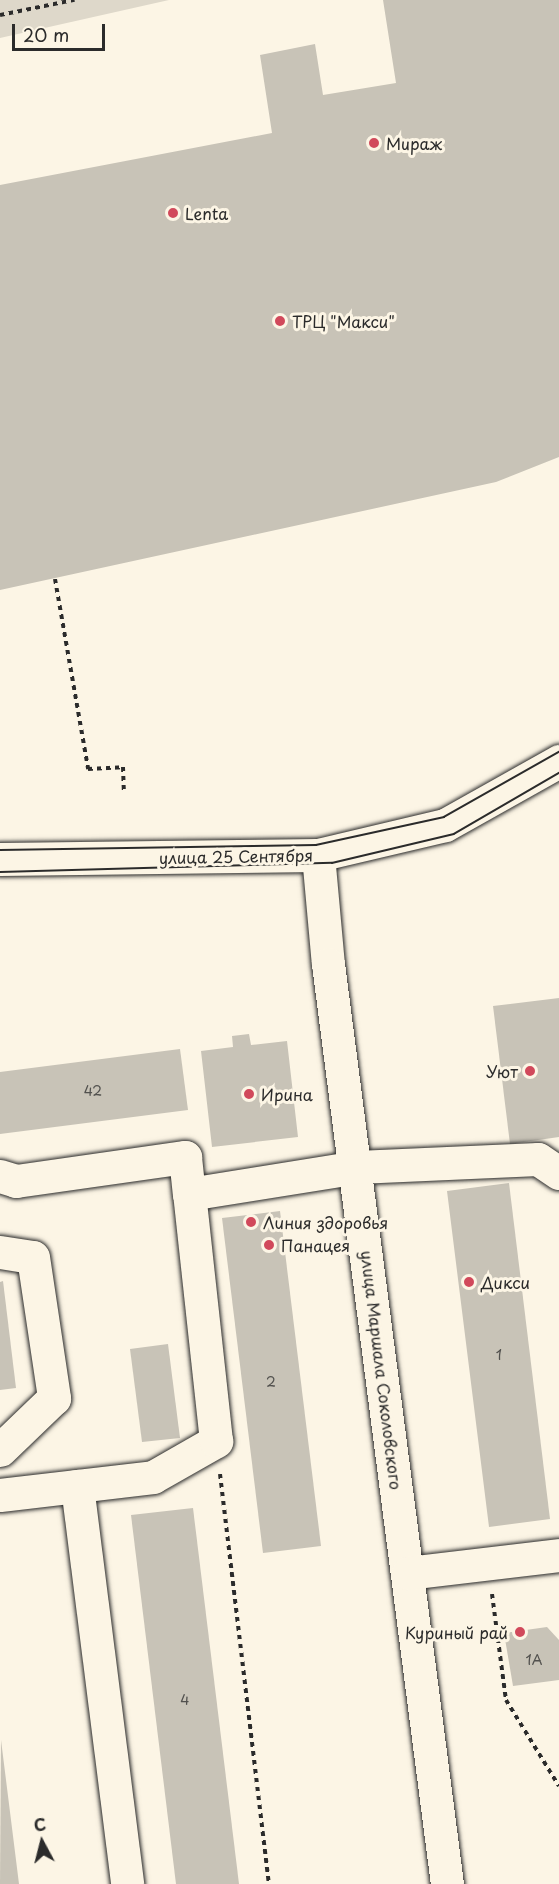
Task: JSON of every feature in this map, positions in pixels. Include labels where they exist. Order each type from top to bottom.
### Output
[{"type":"street","name":"улица 25 Сентября","points":[[0,859],[318,855],[445,825],[559,761]]},
{"type":"street","name":"улица Маршала Соколовского","points":[[318,855],[328,964],[357,1167],[447,1884]]},
{"type":"street","points":[[0,1176],[16,1181],[185,1157],[216,1441],[153,1477],[0,1495]]},
{"type":"street","points":[[189,1194],[357,1167],[538,1160],[559,1173]]},
{"type":"street","points":[[0,1252],[33,1257],[54,1398],[0,1450]]},
{"type":"street","points":[[76,1486],[127,1884]]},
{"type":"street","points":[[408,1573],[559,1554]]},
{"type":"path","points":[[0,15],[74,0]]},
{"type":"path","points":[[55,579],[88,769],[123,767],[124,791]]},
{"type":"path","points":[[216,1441],[269,1884]]},
{"type":"path","points":[[488,1563],[506,1700],[559,1786]]},
{"type":"shaded area","points":[[0,0],[169,0],[0,38]]},
{"type":"building","name":"ТРЦ \"Макси\"","points":[[383,0],[559,0],[559,457],[496,482],[0,590],[0,185],[272,133],[260,55],[315,44],[323,95],[396,83]]},
{"type":"building","name":"Уют","points":[[559,998],[559,1137],[510,1144],[493,1006]]},
{"type":"building","name":"Ирина","points":[[249,1034],[251,1045],[287,1041],[298,1137],[212,1147],[201,1051],[233,1047],[232,1036]]},
{"type":"building","points":[[180,1049],[188,1110],[0,1134],[0,1072]]},
{"type":"building","points":[[509,1183],[550,1519],[489,1527],[447,1191]]},
{"type":"building","points":[[280,1211],[321,1546],[263,1553],[222,1218]]},
{"type":"building","points":[[3,1281],[16,1388],[0,1390],[0,1282]]},
{"type":"building","points":[[168,1344],[180,1438],[142,1442],[130,1349]]},
{"type":"building","points":[[193,1508],[239,1884],[176,1884],[131,1515]]},
{"type":"building","points":[[547,1627],[559,1640],[559,1680],[513,1686],[504,1633]]},
{"type":"building","points":[[1,1740],[19,1884],[0,1884]]},
{"type":"tram line","points":[[0,850],[316,845],[444,817],[559,752]]},
{"type":"tram line","points":[[0,872],[332,863],[454,834],[559,773]]},
{"type":"place","name":"Мираж","points":[[374,143]]},
{"type":"place","name":"Lenta","points":[[173,213]]},
{"type":"place","name":"ТРЦ \"Макси\"","points":[[280,321]]},
{"type":"place","name":"Уют","points":[[530,1071]]},
{"type":"place","name":"Ирина","points":[[249,1094]]},
{"type":"place","name":"Линия здоровья","points":[[251,1222]]},
{"type":"place","name":"Панацея","points":[[269,1245]]},
{"type":"place","name":"Дикси","points":[[469,1282]]},
{"type":"place","name":"Куриный рай","points":[[520,1632]]}]
